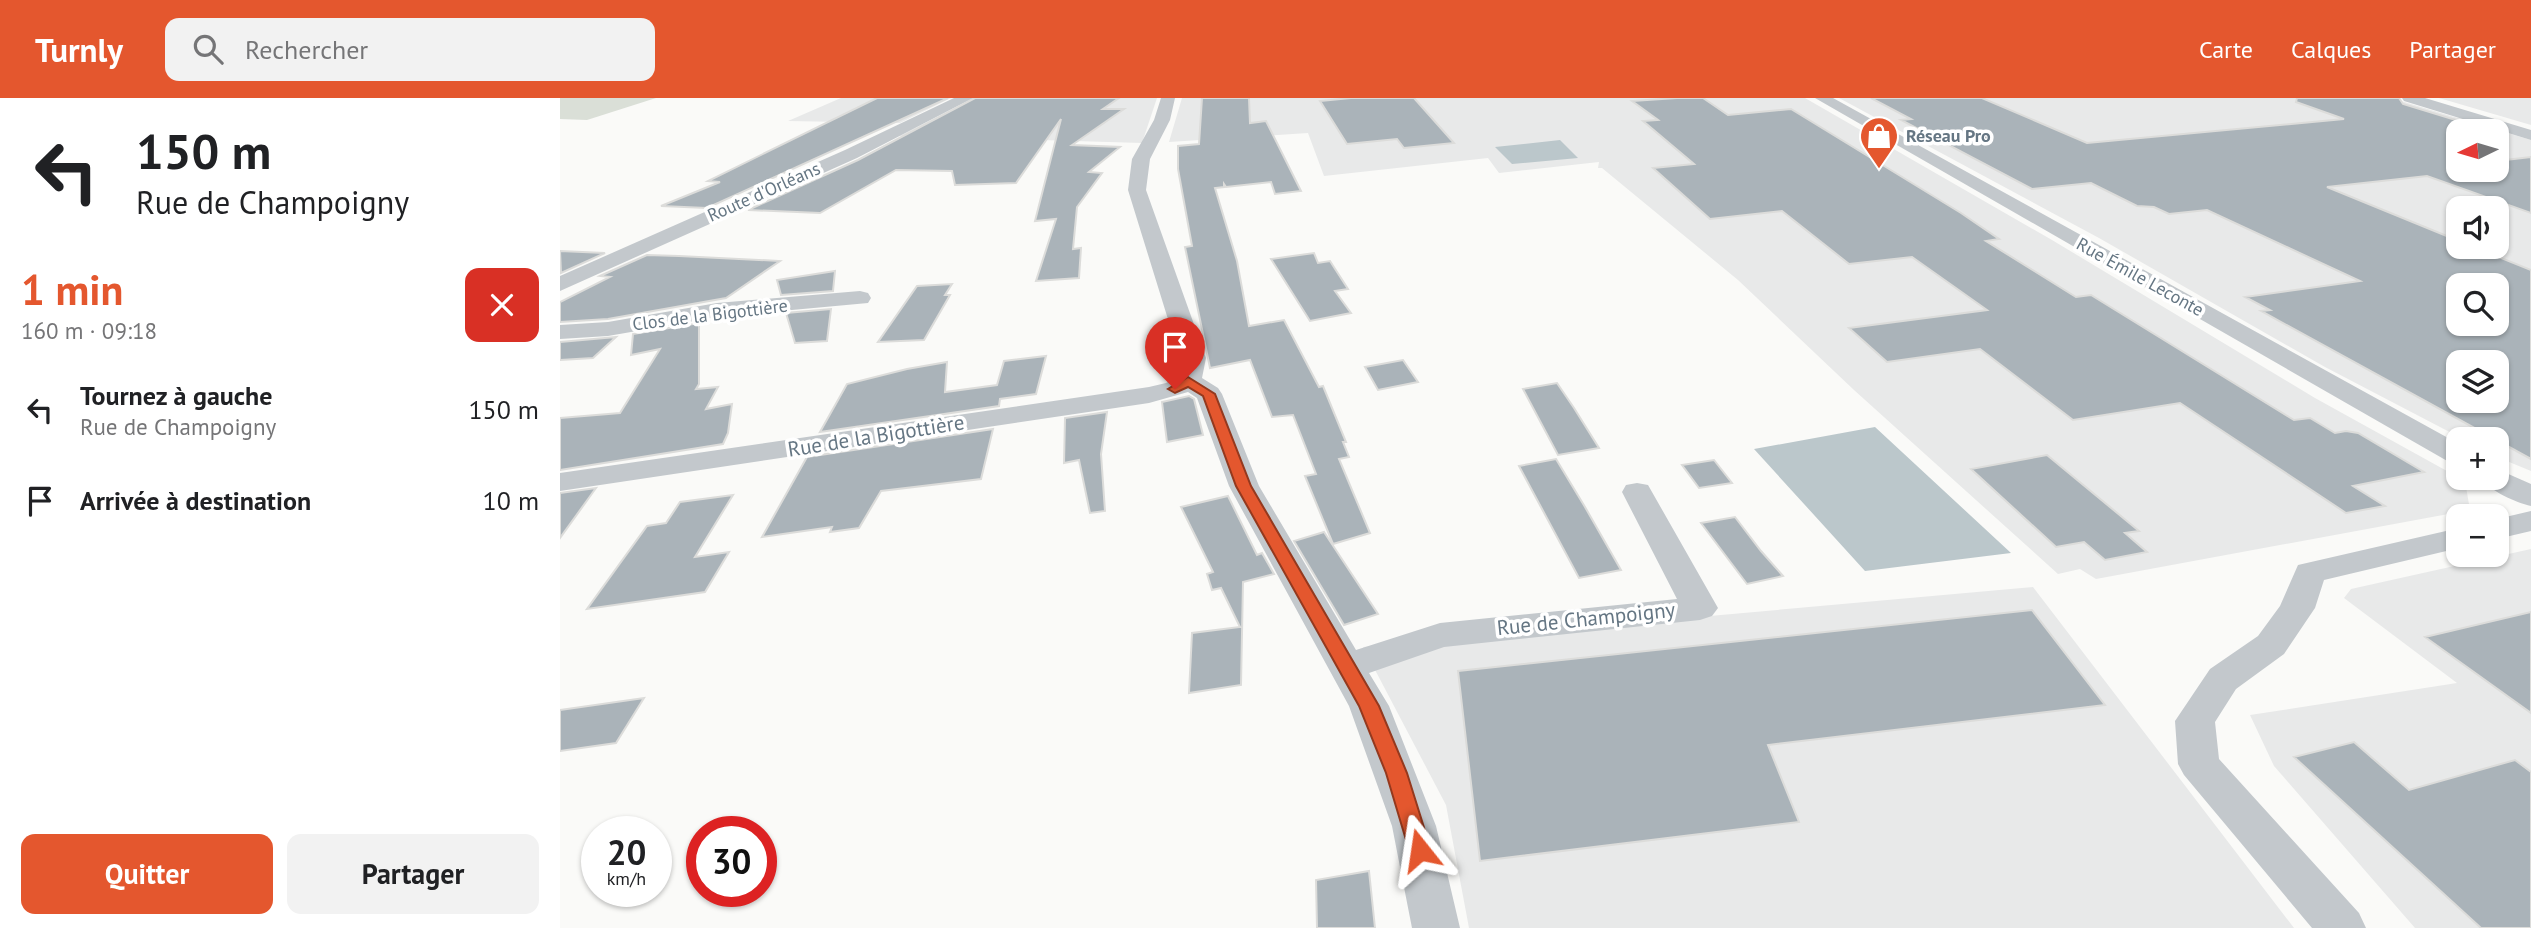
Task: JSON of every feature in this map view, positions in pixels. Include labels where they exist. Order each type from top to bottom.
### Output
[{"type":"street","name":"Route d'Orléans","points":[[560,284],[851,154],[966,98]]},
{"type":"street","points":[[1168,98],[1158,129],[1141,159],[1138,190],[1193,358],[1193,368],[1188,381],[1209,394],[1244,486],[1369,706],[1414,826],[1436,928]]},
{"type":"street","name":"Rue Émile Leconte","points":[[1822,98],[2446,449]]},
{"type":"street","points":[[2409,98],[2531,135]]},
{"type":"street","name":"Clos de la Bigottière","points":[[560,332],[608,329],[717,310],[860,298]]},
{"type":"street","name":"Rue de la Bigottière","points":[[560,482],[1149,395],[1175,389],[1188,381]]},
{"type":"street","points":[[2509,485],[2531,497]]},
{"type":"street","name":"Rue de Champoigny","points":[[1347,667],[1440,635],[1700,608],[1637,492]]},
{"type":"street","points":[[2509,527],[2531,522]]},
{"type":"street","points":[[2342,928],[2199,764],[2195,721],[2223,679],[2271,645],[2297,608],[2311,573],[2446,541]]},
{"type":"shaded area","points":[[560,98],[656,98],[587,120],[560,119]]},
{"type":"shaded area","points":[[841,98],[951,98],[900,123],[788,121]]},
{"type":"shaded area","points":[[975,98],[1157,98],[1142,143],[899,136]]},
{"type":"shaded area","points":[[1182,98],[1805,98],[2052,240],[2315,398],[2446,470],[2446,490],[2467,490],[2469,504],[2446,504],[2446,514],[2096,579],[2080,569],[2058,574],[1854,390],[1738,280],[1602,168],[1598,168],[1599,162],[1499,173],[1488,158],[1324,176],[1308,133],[1169,142]]},
{"type":"shaded area","points":[[1839,98],[2391,98],[2461,119],[2446,119],[2446,182],[2510,182],[2510,134],[2531,140],[2531,471],[2509,462],[2509,427],[2446,427],[2446,430],[2325,367],[2099,238]]},
{"type":"shaded area","points":[[2439,98],[2531,98],[2531,125]]},
{"type":"shaded area","points":[[1560,140],[1578,158],[1512,164],[1495,147]]},
{"type":"shaded area","points":[[1875,427],[2011,553],[1865,571],[1754,449]]},
{"type":"shaded area","points":[[2531,549],[2531,928],[2415,928],[2274,766],[2250,715],[2457,683],[2344,598],[2351,589],[2450,567],[2509,567],[2509,554]]},
{"type":"shaded area","points":[[2033,587],[2294,928],[1469,928],[1446,805],[1363,647]]},
{"type":"building","points":[[877,98],[948,98],[707,208],[661,206],[720,182],[708,181]]},
{"type":"building","points":[[975,98],[1119,98],[1103,109],[1124,109],[1072,145],[1120,147],[1089,172],[1102,173],[1077,207],[1073,249],[1081,248],[1079,278],[1036,281],[1056,219],[1035,221],[1061,119],[1016,183],[955,185],[952,171],[896,170],[820,213],[748,210],[858,160]]},
{"type":"building","points":[[1202,98],[1249,98],[1250,123],[1266,121],[1301,191],[1275,194],[1271,182],[1226,187],[1224,184],[1224,187],[1215,188],[1237,261],[1249,326],[1284,320],[1319,387],[1323,386],[1346,442],[1343,442],[1349,457],[1339,459],[1370,533],[1333,544],[1305,476],[1316,474],[1293,415],[1272,417],[1250,360],[1210,368],[1185,247],[1192,246],[1178,169],[1178,146],[1199,144]]},
{"type":"building","points":[[1414,98],[1454,143],[1404,148],[1397,139],[1347,144],[1320,101]]},
{"type":"building","points":[[1703,98],[1728,115],[1791,109],[1961,213],[1999,239],[1986,241],[2076,297],[2091,295],[2294,420],[2310,418],[2335,433],[2358,433],[2424,472],[2353,486],[2385,506],[2346,513],[2180,403],[2073,420],[1980,349],[1887,362],[1849,328],[1987,310],[1912,257],[1849,264],[1782,211],[1710,219],[1653,168],[1694,164],[1643,121],[1658,120],[1632,101]]},
{"type":"building","points":[[1871,98],[1982,98],[2087,143],[2344,119],[2296,102],[2297,98],[2399,98],[2403,104],[2452,119],[2446,119],[2446,182],[2510,182],[2510,159],[2531,157],[2531,213],[2509,205],[2509,196],[2483,196],[2427,176],[2327,187],[2446,236],[2446,259],[2504,259],[2531,270],[2531,459],[2509,447],[2509,427],[2473,427],[2447,413],[2509,413],[2509,350],[2446,350],[2446,412],[2261,311],[2270,310],[2245,297],[2360,281],[2207,210],[2169,214],[2154,207],[2137,206],[2091,183],[2032,189],[1901,120],[1911,119]]},
{"type":"building","points":[[560,251],[605,253],[561,273]]},
{"type":"building","points":[[1314,253],[1318,263],[1330,261],[1348,289],[1335,291],[1351,313],[1310,321],[1271,259]]},
{"type":"building","points":[[647,255],[780,261],[726,298],[608,319],[560,322],[560,302],[610,277],[600,276]]},
{"type":"building","points":[[835,271],[833,291],[781,295],[777,280]]},
{"type":"building","points":[[952,284],[945,295],[950,295],[924,340],[878,342],[917,286]]},
{"type":"building","points":[[831,309],[827,341],[795,343],[786,313]]},
{"type":"building","points":[[699,323],[699,384],[696,389],[718,387],[706,409],[732,404],[728,433],[723,444],[560,470],[560,418],[620,413],[660,349],[631,355],[633,334]]},
{"type":"building","points":[[616,337],[593,358],[560,360],[560,342]]},
{"type":"building","points":[[1046,356],[1036,394],[1000,399],[999,406],[820,432],[847,384],[947,362],[945,392],[997,385],[1004,361]]},
{"type":"building","points":[[1403,360],[1418,382],[1378,390],[1365,367]]},
{"type":"building","points":[[1557,383],[1599,448],[1558,455],[1523,389]]},
{"type":"building","points":[[1189,396],[1194,399],[1203,435],[1167,442],[1162,402]]},
{"type":"building","points":[[1107,412],[1101,454],[1105,511],[1090,513],[1079,460],[1064,463],[1065,418]]},
{"type":"building","points":[[993,429],[981,479],[881,491],[859,528],[830,532],[832,527],[762,537],[807,457]]},
{"type":"building","points":[[2047,455],[2139,531],[2125,533],[2147,552],[2105,560],[2084,542],[2056,547],[1971,469]]},
{"type":"building","points":[[1556,459],[1621,570],[1579,578],[1519,466]]},
{"type":"building","points":[[1714,460],[1732,483],[1699,488],[1682,465]]},
{"type":"building","points":[[596,488],[560,538],[560,493]]},
{"type":"building","points":[[733,495],[695,557],[729,552],[705,592],[587,609],[647,526],[666,523],[680,502]]},
{"type":"building","points":[[1228,496],[1257,555],[1262,553],[1274,574],[1243,582],[1241,685],[1189,693],[1192,633],[1240,627],[1221,588],[1212,590],[1207,574],[1213,572],[1181,507]]},
{"type":"building","points":[[1735,517],[1783,576],[1747,584],[1701,523]]},
{"type":"building","points":[[1324,532],[1378,614],[1344,625],[1294,541]]},
{"type":"building","points":[[2032,610],[2105,705],[1768,745],[1799,822],[1480,861],[1458,671]]},
{"type":"building","points":[[2531,612],[2531,713],[2425,637]]},
{"type":"building","points":[[644,698],[616,743],[560,751],[560,710]]},
{"type":"building","points":[[2354,742],[2409,790],[2515,760],[2531,772],[2531,928],[2481,928],[2294,757]]},
{"type":"building","points":[[1369,871],[1375,928],[1317,928],[1316,880]]},
{"type":"place","name":"Réseau Pro","points":[[1879,170]]},
{"type":"route","points":[[1175,389],[1188,381],[1198,384],[1209,394],[1233,460],[1258,514],[1369,706],[1396,773],[1420,850]]}]
